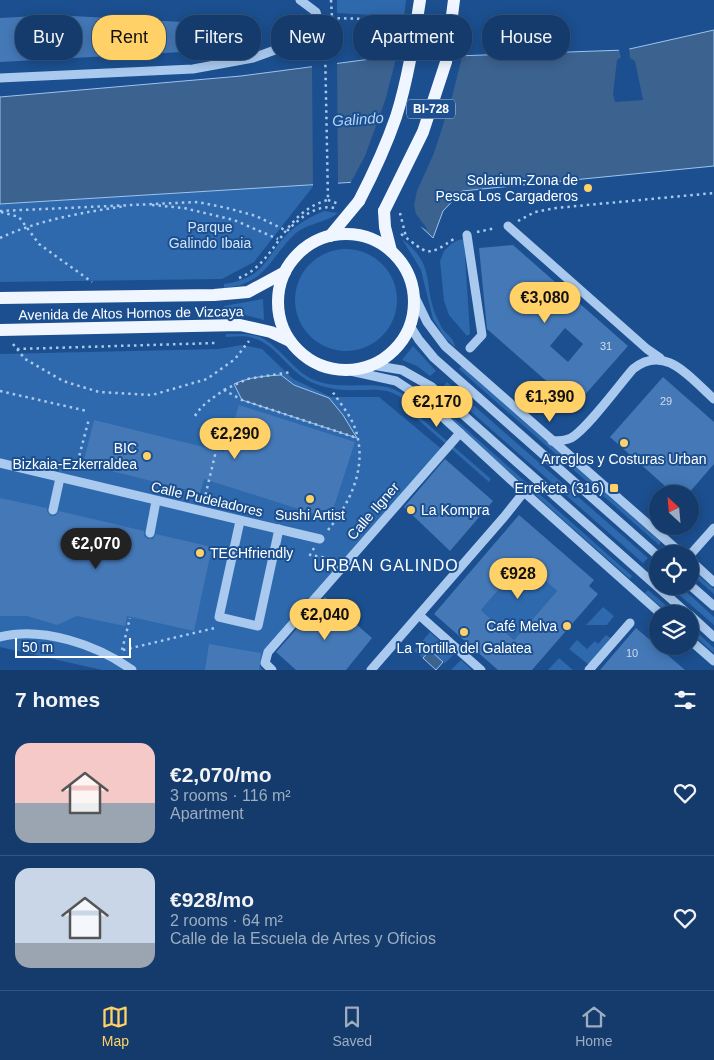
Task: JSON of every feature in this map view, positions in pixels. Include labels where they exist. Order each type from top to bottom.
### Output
[{"type":"main road","name":"BI-728","points":[[330,236],[359,201],[378,164],[396,116],[412,50],[420,0]]},
{"type":"main road","name":"BI-728","points":[[391,251],[385,227],[384,211],[426,123],[446,62],[454,0]]},
{"type":"main road","points":[[351,234],[373,239],[391,251],[402,263],[410,279],[414,295],[414,311],[410,326],[401,342],[388,355],[372,365],[359,369],[346,370],[324,366],[305,356],[290,341],[282,325],[278,307],[279,289],[285,272],[296,255],[311,243],[330,236],[351,234]]},
{"type":"main road","name":"Avenida de Altos Hornos de Vizcaya","points":[[0,298],[214,295],[248,292],[285,272]]},
{"type":"main road","name":"Avenida de Altos Hornos de Vizcaya","points":[[0,330],[240,324],[272,332],[290,341]]},
{"type":"street","points":[[300,0],[317,15]]},
{"type":"street","points":[[0,78],[193,68],[253,58],[271,51]]},
{"type":"street","points":[[508,226],[647,349],[660,358],[672,363],[714,399]]},
{"type":"street","points":[[467,234],[482,335],[470,348]]},
{"type":"street","points":[[414,295],[427,322],[444,346],[672,545]]},
{"type":"street","points":[[410,326],[434,358],[649,548]]},
{"type":"street","points":[[552,441],[564,441],[573,437],[633,369],[649,359],[660,358]]},
{"type":"street","points":[[372,365],[402,370],[432,387],[678,605]]},
{"type":"street","points":[[346,370],[396,381],[422,398],[651,605]]},
{"type":"street","name":"Calle Ilgner","points":[[272,670],[265,663],[268,652],[460,433]]},
{"type":"street","name":"Calle Pudeladores","points":[[0,464],[320,539]]},
{"type":"street","points":[[53,510],[60,478]]},
{"type":"street","points":[[371,670],[524,492]]},
{"type":"street","points":[[150,532],[156,501]]},
{"type":"street","points":[[240,521],[219,617],[240,622],[258,626],[279,530]]},
{"type":"street","points":[[699,545],[714,528]]},
{"type":"street","points":[[699,568],[714,582]]},
{"type":"street","points":[[699,593],[714,606]]},
{"type":"street","points":[[419,615],[481,670]]},
{"type":"street","points":[[589,670],[630,623]]},
{"type":"street","points":[[699,624],[714,637]]},
{"type":"street","points":[[0,637],[39,634],[72,640],[99,650],[132,670]]},
{"type":"street","points":[[699,648],[714,661]]},
{"type":"path","points":[[331,0],[332,15]]},
{"type":"path","points":[[325,60],[328,200]]},
{"type":"path","points":[[467,234],[508,226],[535,212],[556,208],[714,193]]},
{"type":"path","points":[[232,279],[241,277],[258,266],[285,230],[315,203],[328,200],[344,205]]},
{"type":"path","points":[[0,211],[198,202],[256,216],[287,231],[309,212],[331,207],[342,210]]},
{"type":"path","points":[[0,238],[28,228],[92,211],[141,204],[184,208],[234,220],[278,239]]},
{"type":"path","points":[[0,211],[19,217],[39,244],[94,284]]},
{"type":"path","points":[[401,234],[422,250],[429,252],[444,246]]},
{"type":"path","points":[[0,330],[25,359],[63,381],[99,392],[152,395],[206,379],[235,359],[249,342]]},
{"type":"path","points":[[16,348],[216,343]]},
{"type":"path","points":[[196,416],[208,401],[224,390],[247,379],[291,372]]},
{"type":"path","points":[[224,390],[242,400],[357,438]]},
{"type":"path","points":[[0,391],[87,411]]},
{"type":"path","points":[[332,392],[352,423],[357,438],[360,456],[358,477],[337,519],[320,539],[310,555],[348,561]]},
{"type":"path","points":[[73,481],[89,419]]},
{"type":"path","points":[[201,512],[216,451]]},
{"type":"path","points":[[120,661],[130,618]]},
{"type":"path","points":[[122,651],[240,622]]},
{"type":"green space","points":[[337,0],[406,0],[404,15],[337,13]]},
{"type":"green space","name":"Parque Galindo Ibaia","points":[[315,184],[254,262],[222,279],[0,282],[0,204]]},
{"type":"green space","points":[[324,211],[338,213],[296,233],[289,239],[266,269],[252,280],[238,286],[224,288],[224,284],[244,279],[256,272],[280,242],[295,227]]},
{"type":"green space","points":[[402,239],[420,258],[427,276],[437,318],[455,347],[445,338],[433,319],[421,270]]},
{"type":"green space","points":[[464,239],[470,334],[467,336],[449,315],[444,301],[440,261],[444,251],[451,244]]},
{"type":"green space","points":[[346,249],[366,253],[382,264],[393,280],[397,300],[393,320],[382,336],[366,347],[346,351],[326,347],[310,336],[299,320],[295,300],[299,280],[310,264],[326,253]]},
{"type":"green space","points":[[263,299],[264,320],[245,315],[224,317],[224,306]]},
{"type":"green space","points":[[226,334],[247,334],[260,337],[306,376],[314,380],[333,385],[387,387],[410,399],[408,402],[393,393],[383,390],[339,389],[316,384],[303,378],[276,352],[261,341],[246,337],[226,337]]},
{"type":"green space","points":[[242,345],[262,349],[293,379],[331,397],[379,397],[444,451],[268,652],[260,666],[263,670],[102,670],[0,647],[0,354],[219,349]]},
{"type":"green space","points":[[413,346],[436,371],[430,376],[417,366],[402,360]]},
{"type":"green space","points":[[461,366],[649,531],[649,535],[653,535],[661,542],[659,545],[459,369]]},
{"type":"green space","points":[[447,382],[648,558],[643,563],[443,387]]},
{"type":"green space","points":[[432,399],[632,576],[630,579],[429,401]]},
{"type":"green space","points":[[417,415],[491,479],[489,482],[415,417]]},
{"type":"green space","points":[[523,562],[557,591],[514,640],[481,610]]},
{"type":"green space","points":[[699,576],[714,589],[714,594],[699,581]]},
{"type":"green space","points":[[648,590],[649,595],[654,595],[666,605],[659,605],[645,593]]},
{"type":"green space","points":[[679,595],[690,595],[714,617],[714,625],[699,612],[699,605],[691,605]]},
{"type":"green space","points":[[603,607],[614,616],[607,625],[586,625]]},
{"type":"green space","points":[[430,632],[454,654],[445,663],[430,650],[423,658],[414,651]]},
{"type":"green space","points":[[699,634],[714,648],[714,653],[699,640]]},
{"type":"green space","points":[[606,635],[612,639],[589,665],[569,649],[577,640],[587,649],[595,641],[598,644]]},
{"type":"green space","points":[[559,658],[573,670],[548,670]]},
{"type":"green space","points":[[461,660],[472,670],[451,670]]},
{"type":"water","name":"Galindo","points":[[714,30],[714,166],[462,191],[443,211],[433,238],[373,181],[0,204],[0,97],[241,76],[363,60],[472,60],[472,55],[482,55],[482,60],[570,60],[570,52],[625,50]]},
{"type":"water","points":[[281,375],[294,385],[329,398],[343,415],[357,438],[242,400],[234,384],[251,378]]},
{"type":"water","points":[[430,650],[443,662],[436,670],[423,658]]},
{"type":"pier","points":[[629,46],[630,58],[635,61],[643,100],[615,102],[613,94],[617,60],[621,57],[618,47]]},
{"type":"pier","points":[[396,60],[461,60],[452,97],[434,153],[417,191],[414,205],[416,214],[428,230],[416,225],[372,183],[350,184],[365,156],[385,101]]},
{"type":"pier","points":[[337,61],[338,185],[313,187],[312,64]]},
{"type":"building","points":[[15,17],[15,60],[37,60],[0,62],[0,18]]},
{"type":"building","points":[[82,17],[92,17],[92,57],[82,58]]},
{"type":"building","points":[[166,21],[176,22],[176,52],[166,53]]},
{"type":"building","points":[[513,245],[628,346],[575,406],[487,329],[479,248]],"holes":[[[565,328],[583,344],[568,362],[550,346]]]},
{"type":"building","points":[[663,377],[714,422],[714,464],[696,485],[664,485],[610,437]]},
{"type":"building","points":[[239,405],[355,442],[330,519],[204,479],[200,493],[83,464],[94,420],[224,452]]},
{"type":"building","points":[[445,459],[493,501],[450,551],[404,507]]},
{"type":"building","points":[[0,498],[47,508],[47,512],[51,516],[55,516],[59,511],[144,531],[144,536],[148,539],[153,539],[156,534],[212,547],[194,631],[127,616],[125,626],[77,616],[57,625],[27,616],[0,616]]},
{"type":"building","points":[[519,515],[594,580],[589,586],[598,594],[532,670],[498,670],[434,614]],"holes":[[[523,562],[557,591],[514,640],[481,610]]]},
{"type":"building","points":[[325,597],[372,638],[346,670],[296,670],[276,652]]},
{"type":"building","points":[[636,628],[649,639],[649,655],[668,655],[685,670],[600,670]]},
{"type":"building","points":[[209,644],[261,653],[259,670],[205,670]]},
{"type":"place","name":"Solarium-Zona de Pesca Los Cargaderos","points":[[588,188]]},
{"type":"place","name":"Arreglos y Costuras Urban","points":[[624,443]]},
{"type":"place","name":"BIC Bizkaia-Ezkerraldea","points":[[147,456]]},
{"type":"place","name":"Erreketa (316)","points":[[614,488]]},
{"type":"place","name":"Sushi Artist","points":[[310,499]]},
{"type":"place","name":"La Kompra","points":[[411,510]]},
{"type":"place","name":"TECHfriendly","points":[[200,553]]},
{"type":"place","name":"Café Melva","points":[[567,626]]},
{"type":"place","name":"La Tortilla del Galatea","points":[[464,632]]},
{"type":"district","name":"URBAN GALINDO","points":[[386,565]]}]
